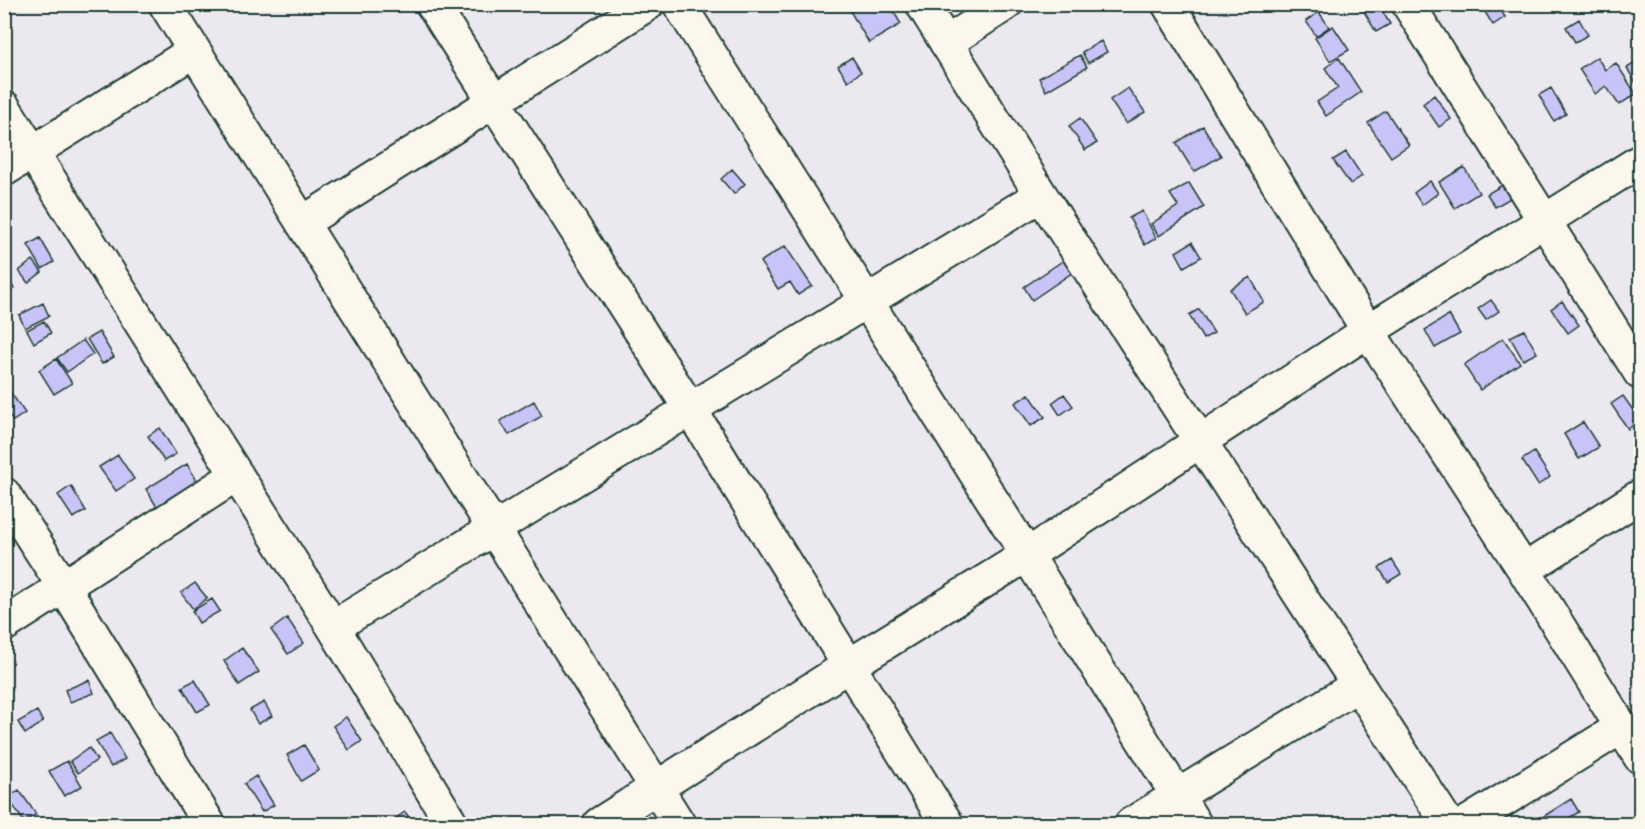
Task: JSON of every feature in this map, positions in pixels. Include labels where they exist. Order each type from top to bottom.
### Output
[{"type":"street","points":[[165,4],[679,825]]},
{"type":"street","points":[[432,4],[690,409],[947,825]]},
{"type":"street","points":[[302,223],[648,4]]},
{"type":"street","points":[[679,4],[1195,825]]},
{"type":"street","points":[[922,4],[1041,195],[1448,825]]},
{"type":"street","points":[[946,43],[1006,4]]},
{"type":"street","points":[[1168,4],[1368,331],[1524,570],[1641,757]]},
{"type":"street","points":[[1408,4],[1641,373]]},
{"type":"street","points":[[4,170],[194,51]]},
{"type":"street","points":[[4,107],[333,627],[452,825]]},
{"type":"street","points":[[599,825],[1027,555],[1368,331],[1641,161]]},
{"type":"street","points":[[333,627],[1041,195]]},
{"type":"street","points":[[4,626],[237,475]]},
{"type":"street","points":[[4,494],[64,587],[209,825]]},
{"type":"street","points":[[1524,570],[1641,496]]},
{"type":"street","points":[[1131,825],[1358,685]]},
{"type":"street","points":[[1465,825],[1622,727]]},
{"type":"building","points":[[862,4],[889,4],[901,24],[869,43],[850,11]]},
{"type":"building","points":[[1369,4],[1378,4],[1390,24],[1376,32],[1362,8]]},
{"type":"building","points":[[1480,4],[1497,4],[1505,17],[1493,25]]},
{"type":"building","points":[[1319,12],[1329,27],[1316,36],[1306,21]]},
{"type":"building","points":[[1579,19],[1588,35],[1575,42],[1566,27]]},
{"type":"building","points":[[1333,26],[1349,50],[1330,61],[1315,38]]},
{"type":"building","points":[[1101,41],[1107,52],[1088,63],[1082,52]]},
{"type":"building","points":[[1080,55],[1087,67],[1046,91],[1039,78]]},
{"type":"building","points":[[852,57],[861,72],[848,81],[838,66]]},
{"type":"building","points":[[1597,57],[1605,70],[1616,63],[1636,94],[1619,105],[1606,86],[1595,94],[1579,69]]},
{"type":"building","points":[[1339,58],[1361,92],[1326,116],[1317,102],[1338,88],[1325,68]]},
{"type":"building","points":[[1640,60],[1640,83],[1637,85],[1627,68]]},
{"type":"building","points":[[1128,88],[1145,112],[1126,124],[1110,100]]},
{"type":"building","points":[[1551,88],[1566,114],[1554,121],[1539,95]]},
{"type":"building","points":[[1434,95],[1451,119],[1439,127],[1423,104]]},
{"type":"building","points":[[1386,111],[1409,145],[1391,157],[1368,123]]},
{"type":"building","points":[[1080,118],[1097,143],[1085,150],[1069,126]]},
{"type":"building","points":[[1203,126],[1221,156],[1194,172],[1176,143]]},
{"type":"building","points":[[1346,152],[1362,176],[1350,184],[1333,160]]},
{"type":"building","points":[[1464,167],[1479,193],[1455,208],[1439,182]]},
{"type":"building","points":[[732,169],[745,184],[734,194],[721,179]]},
{"type":"building","points":[[1511,180],[1519,193],[1495,207],[1487,194]]},
{"type":"building","points":[[1430,181],[1438,193],[1422,205],[1414,193]]},
{"type":"building","points":[[1189,183],[1204,207],[1159,236],[1151,224],[1178,206],[1170,194]]},
{"type":"building","points":[[1189,183],[1204,207],[1159,236],[1151,224],[1178,206],[1170,194]]},
{"type":"building","points":[[1142,211],[1156,238],[1145,245],[1129,218]]},
{"type":"building","points":[[40,238],[54,262],[42,269],[28,245]]},
{"type":"building","points":[[1192,242],[1201,257],[1184,267],[1176,252]]},
{"type":"building","points":[[785,246],[812,286],[798,295],[790,282],[778,289],[760,262]]},
{"type":"building","points":[[1067,258],[1076,270],[1032,300],[1024,287]]},
{"type":"building","points":[[33,260],[42,272],[28,283],[19,271]]},
{"type":"building","points":[[4,275],[14,288],[4,294]]},
{"type":"building","points":[[1250,277],[1264,302],[1245,313],[1230,289]]},
{"type":"building","points":[[1491,300],[1499,311],[1486,320],[1478,309]]},
{"type":"building","points":[[1562,301],[1579,325],[1568,333],[1551,309]]},
{"type":"building","points":[[43,303],[49,316],[25,328],[19,315]]},
{"type":"building","points":[[1199,309],[1214,333],[1203,339],[1189,315]]},
{"type":"building","points":[[1449,315],[1460,334],[1435,348],[1425,330]]},
{"type":"building","points":[[44,321],[51,333],[34,343],[27,330]]},
{"type":"building","points":[[1524,330],[1537,353],[1523,360],[1510,337]]},
{"type":"building","points":[[99,332],[114,357],[102,364],[87,339]]},
{"type":"building","points":[[1503,338],[1520,363],[1480,390],[1464,365]]},
{"type":"building","points":[[83,340],[93,354],[67,372],[57,358]]},
{"type":"building","points":[[56,359],[72,383],[54,394],[39,370]]},
{"type":"building","points":[[8,389],[25,413],[13,421],[4,408],[4,392]]},
{"type":"building","points":[[1029,394],[1045,417],[1031,426],[1015,403]]},
{"type":"building","points":[[1064,394],[1073,406],[1060,415],[1052,403]]},
{"type":"building","points":[[1623,396],[1640,420],[1628,429],[1611,404]]},
{"type":"building","points":[[534,401],[542,416],[509,435],[500,421]]},
{"type":"building","points":[[1583,422],[1599,447],[1579,459],[1564,434]]},
{"type":"building","points":[[160,428],[176,454],[164,461],[148,436]]},
{"type":"building","points":[[1534,452],[1550,477],[1538,485],[1522,460]]},
{"type":"building","points":[[118,455],[134,479],[116,491],[99,467]]},
{"type":"building","points":[[187,464],[201,487],[160,512],[146,489]]},
{"type":"building","points":[[71,486],[86,511],[73,518],[58,495]]},
{"type":"building","points":[[1392,560],[1401,574],[1388,582],[1379,568]]},
{"type":"building","points":[[195,583],[207,598],[193,609],[181,593]]},
{"type":"building","points":[[212,599],[220,611],[199,623],[192,611]]},
{"type":"building","points":[[287,618],[304,643],[288,654],[271,630]]},
{"type":"building","points":[[242,648],[259,672],[239,685],[224,661]]},
{"type":"building","points":[[89,680],[94,693],[70,702],[65,690]]},
{"type":"building","points":[[195,680],[210,705],[197,712],[182,687]]},
{"type":"building","points":[[264,702],[272,716],[258,724],[250,710]]},
{"type":"building","points":[[37,711],[43,722],[25,734],[18,722]]},
{"type":"building","points":[[346,717],[362,741],[349,750],[333,726]]},
{"type":"building","points":[[110,733],[125,759],[111,767],[96,741]]},
{"type":"building","points":[[304,745],[319,770],[301,781],[287,755]]},
{"type":"building","points":[[89,748],[97,760],[78,773],[70,761]]},
{"type":"building","points":[[67,761],[82,786],[64,796],[49,771]]},
{"type":"building","points":[[256,776],[274,805],[262,812],[244,784]]},
{"type":"building","points":[[19,790],[36,814],[24,822],[8,798]]},
{"type":"building","points":[[1571,799],[1579,812],[1559,824],[1546,824],[1541,818]]},
{"type":"building","points":[[405,812],[414,824],[392,824],[390,822]]}]
